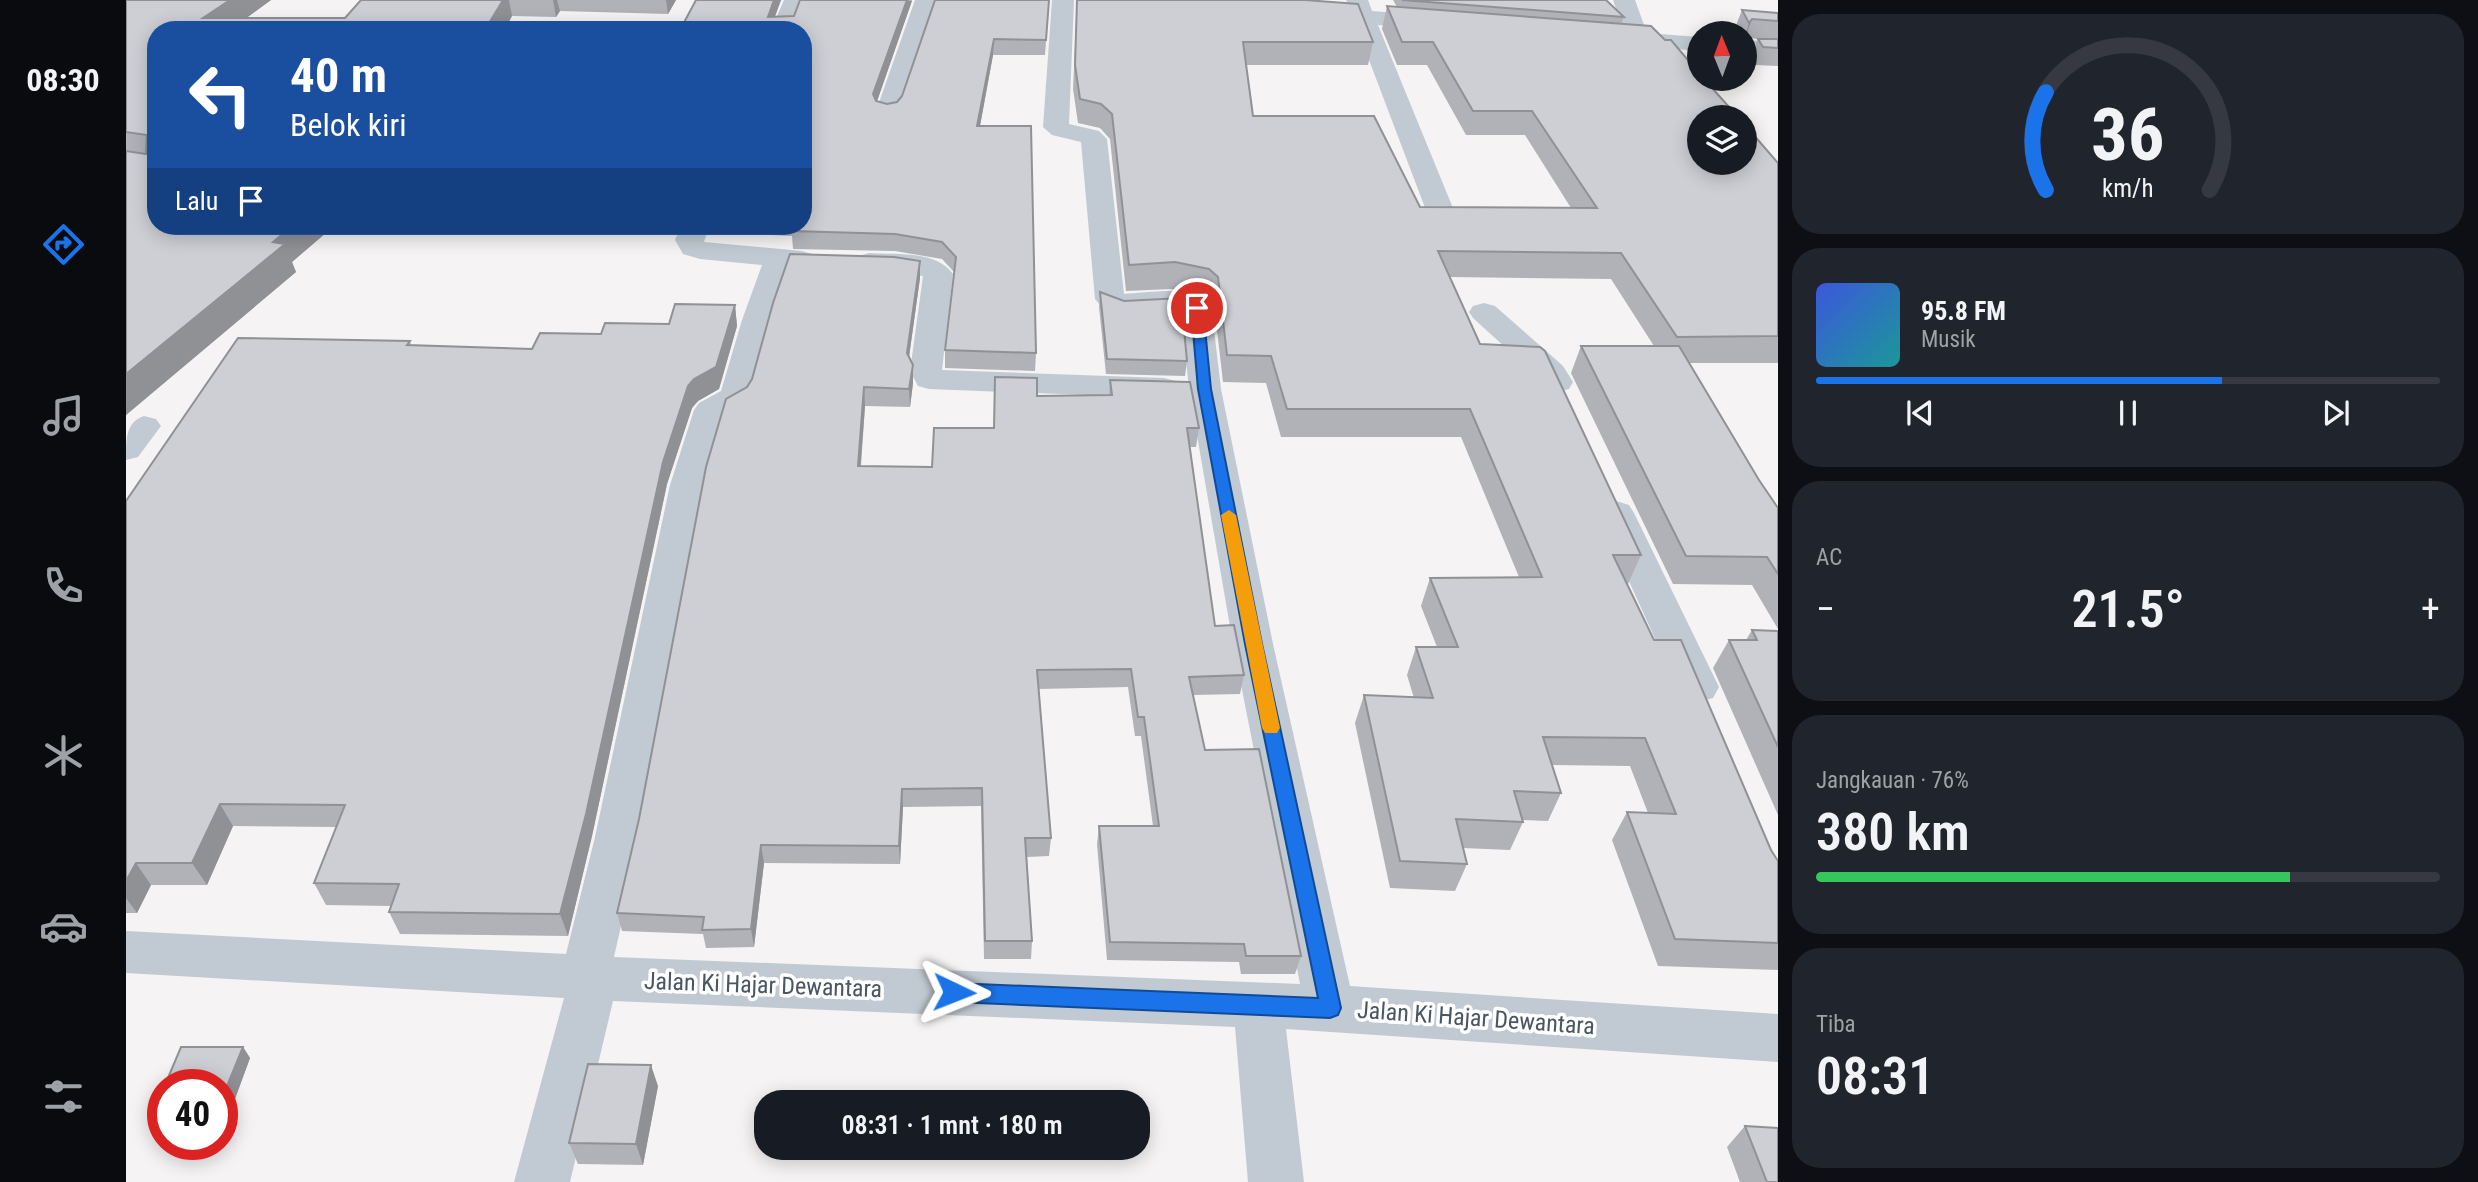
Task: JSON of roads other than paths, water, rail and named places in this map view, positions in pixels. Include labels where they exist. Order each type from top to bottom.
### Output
[{"type":"street","points":[[786,21],[795,0]]},
{"type":"street","points":[[888,111],[926,0]]},
{"type":"street","points":[[1063,0],[1056,127],[1063,132],[1088,134],[1094,139],[1110,299],[1119,303],[1191,301],[1196,304],[1205,389],[1253,644],[1330,1008]]},
{"type":"street","points":[[1624,0],[1639,40]]},
{"type":"street","points":[[1282,11],[1360,9],[1461,25]]},
{"type":"street","points":[[1360,9],[1441,213]]},
{"type":"street","points":[[1598,36],[1687,43]]},
{"type":"street","points":[[1757,48],[1778,49]]},
{"type":"street","points":[[691,235],[689,240],[693,248],[778,260],[895,263],[930,267],[938,274],[926,371],[929,379],[1205,389]]},
{"type":"street","points":[[542,1182],[589,977],[688,485],[710,410],[736,396],[757,320],[778,260]]},
{"type":"street","points":[[1484,312],[1552,373],[1569,410]]},
{"type":"street","points":[[1603,485],[1710,714]]},
{"type":"street","name":"Jalan Ki Hajar Dewantara","points":[[126,952],[589,977],[1330,1008],[1778,1038]]},
{"type":"street","points":[[1258,1005],[1276,1182]]}]
